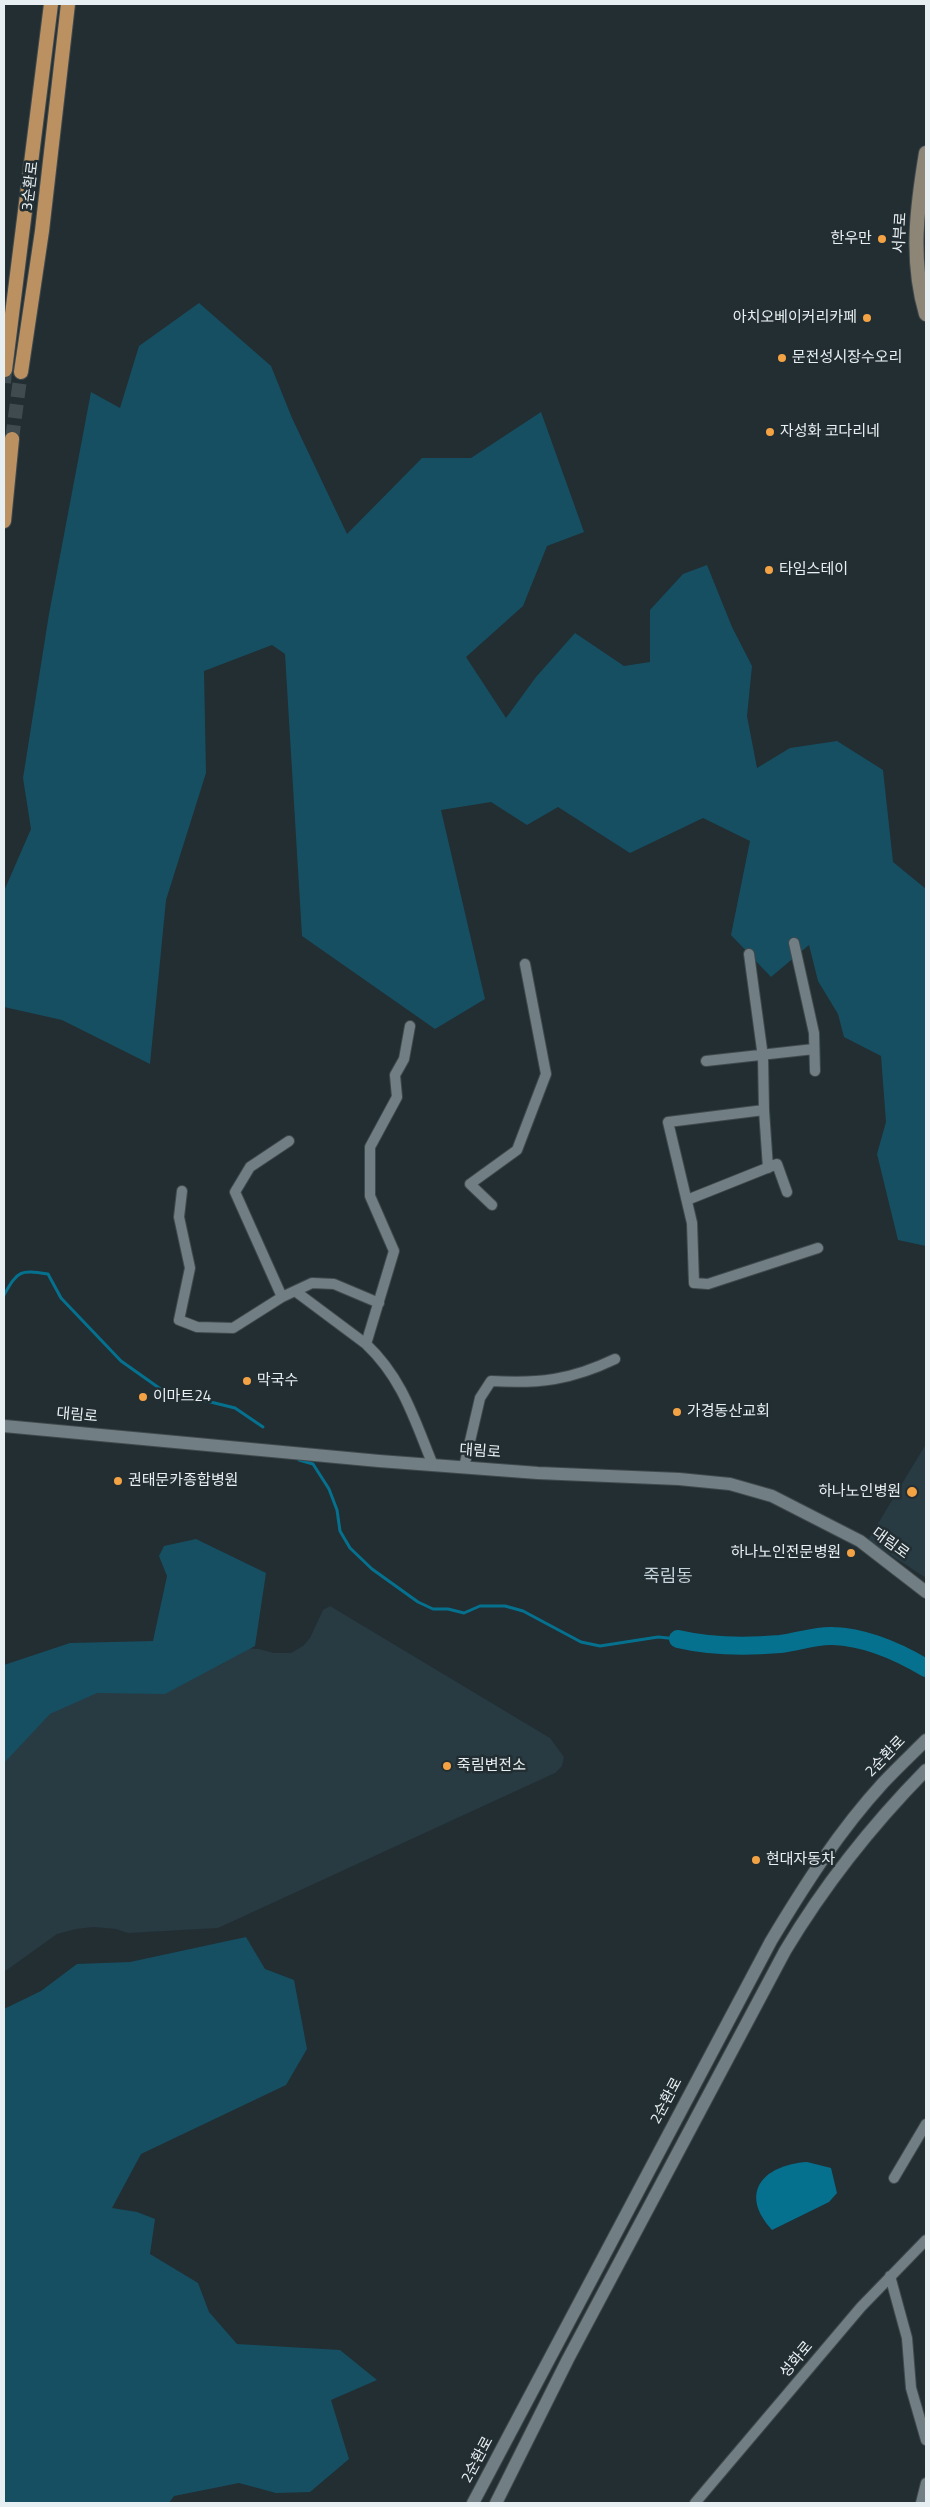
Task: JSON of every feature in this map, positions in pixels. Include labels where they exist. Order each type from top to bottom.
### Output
[{"type":"highway","name":"3순환로","points":[[5,370],[51,4]]},
{"type":"highway","name":"3순환로","points":[[21,372],[42,232],[68,4]]},
{"type":"highway","points":[[4,521],[12,438]]},
{"type":"main road","name":"서부로","points":[[926,153],[920,196],[916,267],[926,314]]},
{"type":"street","points":[[794,943],[814,1033],[815,1071]]},
{"type":"street","points":[[749,954],[763,1057],[768,1168]]},
{"type":"street","points":[[492,1205],[470,1184],[517,1150],[546,1074],[525,964]]},
{"type":"street","points":[[366,1344],[394,1251],[370,1196],[370,1147],[397,1097],[395,1075],[404,1059],[410,1026]]},
{"type":"street","points":[[706,1062],[763,1057],[814,1049]]},
{"type":"street","points":[[764,1110],[668,1122],[692,1223],[694,1283],[708,1284],[818,1248]]},
{"type":"street","points":[[282,1297],[235,1192],[250,1167],[289,1141]]},
{"type":"street","points":[[687,1200],[777,1164],[787,1192]]},
{"type":"street","points":[[182,1191],[179,1217],[190,1268],[179,1320],[197,1328],[233,1328],[282,1297],[312,1283],[334,1284],[378,1303]]},
{"type":"street","points":[[295,1291],[366,1344],[385,1362],[399,1383],[433,1465]]},
{"type":"street","points":[[464,1467],[480,1398],[491,1381],[526,1383],[566,1377],[585,1373],[615,1359]]},
{"type":"street","name":"대림로","points":[[4,1426],[433,1465],[679,1479],[730,1484],[772,1496],[860,1541],[926,1592]]},
{"type":"street","name":"2순환로","points":[[473,2503],[771,1941],[819,1865],[850,1822],[883,1783],[926,1740]]},
{"type":"street","points":[[496,2503],[568,2359],[785,1950],[814,1904],[847,1858],[926,1770]]},
{"type":"street","points":[[894,2178],[926,2124]]},
{"type":"street","name":"성화로","points":[[695,2503],[890,2276],[926,2240]]},
{"type":"street","points":[[890,2276],[907,2338],[911,2388],[926,2440]]},
{"type":"street","points":[[922,2503],[926,2483]]},
{"type":"shaded area","points":[[199,303],[271,366],[292,418],[347,534],[422,458],[471,458],[541,412],[584,532],[547,546],[523,606],[466,657],[506,718],[536,677],[575,633],[624,666],[650,662],[650,610],[683,574],[707,565],[732,627],[752,666],[747,716],[757,768],[790,748],[837,741],[883,770],[893,862],[926,889],[926,1246],[898,1240],[877,1154],[886,1122],[881,1056],[844,1037],[838,1014],[818,981],[809,945],[771,977],[731,935],[750,841],[703,818],[630,853],[558,807],[527,825],[491,802],[441,810],[485,999],[435,1029],[302,936],[285,654],[272,645],[204,671],[206,773],[166,900],[150,1064],[62,1020],[4,1007],[4,891],[31,829],[23,778],[49,614],[91,392],[120,408],[139,346]]},
{"type":"shaded area","name":"하나노인병원","points":[[926,1444],[926,1578],[868,1540]]},
{"type":"shaded area","points":[[196,1539],[266,1573],[255,1646],[165,1694],[97,1693],[50,1714],[4,1763],[4,1665],[70,1643],[153,1641],[167,1576],[159,1556],[164,1546]]},
{"type":"shaded area","points":[[330,1606],[550,1738],[564,1757],[562,1766],[555,1773],[218,1928],[128,1933],[116,1929],[94,1927],[76,1929],[57,1934],[4,1972],[4,1716],[240,1648],[259,1649],[274,1653],[291,1653],[303,1646],[310,1638],[323,1610]]},
{"type":"shaded area","points":[[246,1937],[265,1969],[294,1980],[307,2049],[286,2085],[141,2154],[112,2208],[137,2212],[155,2219],[150,2254],[198,2283],[209,2312],[237,2344],[340,2350],[377,2380],[331,2400],[349,2459],[310,2492],[276,2493],[239,2483],[174,2496],[169,2503],[4,2503],[4,2009],[41,1991],[77,1964],[130,1962]]},
{"type":"shaded area","points":[[807,2162],[831,2168],[837,2193],[829,2202],[772,2230],[762,2217],[757,2204],[757,2193],[760,2183],[778,2169],[791,2164]]},
{"type":"waterway","points":[[4,1295],[17,1276],[25,1272],[48,1274],[61,1298],[121,1361],[162,1390],[235,1408],[263,1427]]},
{"type":"waterway","points":[[299,1460],[313,1464],[329,1489],[337,1510],[340,1531],[350,1548],[372,1569],[418,1602],[433,1609],[448,1609],[464,1613],[480,1606],[505,1606],[523,1611],[581,1642],[600,1646],[658,1637],[678,1639]]},
{"type":"waterway","points":[[678,1639],[704,1644],[754,1646],[780,1644],[827,1636],[845,1637],[881,1646],[905,1656],[926,1668]]},
{"type":"tunnel","points":[[4,383],[5,370]]},
{"type":"tunnel","points":[[12,439],[21,372]]},
{"type":"place","name":"한우만","points":[[882,239]]},
{"type":"place","name":"아치오베이커리카페","points":[[867,318]]},
{"type":"place","name":"문전성시장수오리","points":[[782,358]]},
{"type":"place","name":"자성화 코다리네","points":[[770,432]]},
{"type":"place","name":"타임스테이","points":[[769,570]]},
{"type":"place","name":"막국수","points":[[247,1381]]},
{"type":"place","name":"이마트24","points":[[143,1397]]},
{"type":"place","name":"가경동산교회","points":[[677,1412]]},
{"type":"place","name":"권태문카종합병원","points":[[118,1481]]},
{"type":"place","name":"하나노인병원","points":[[912,1492]]},
{"type":"place","name":"하나노인전문병원","points":[[851,1553]]},
{"type":"place","name":"죽림변전소","points":[[447,1766]]},
{"type":"place","name":"현대자동차","points":[[756,1860]]},
{"type":"district","name":"죽림동","points":[[668,1578]]}]
